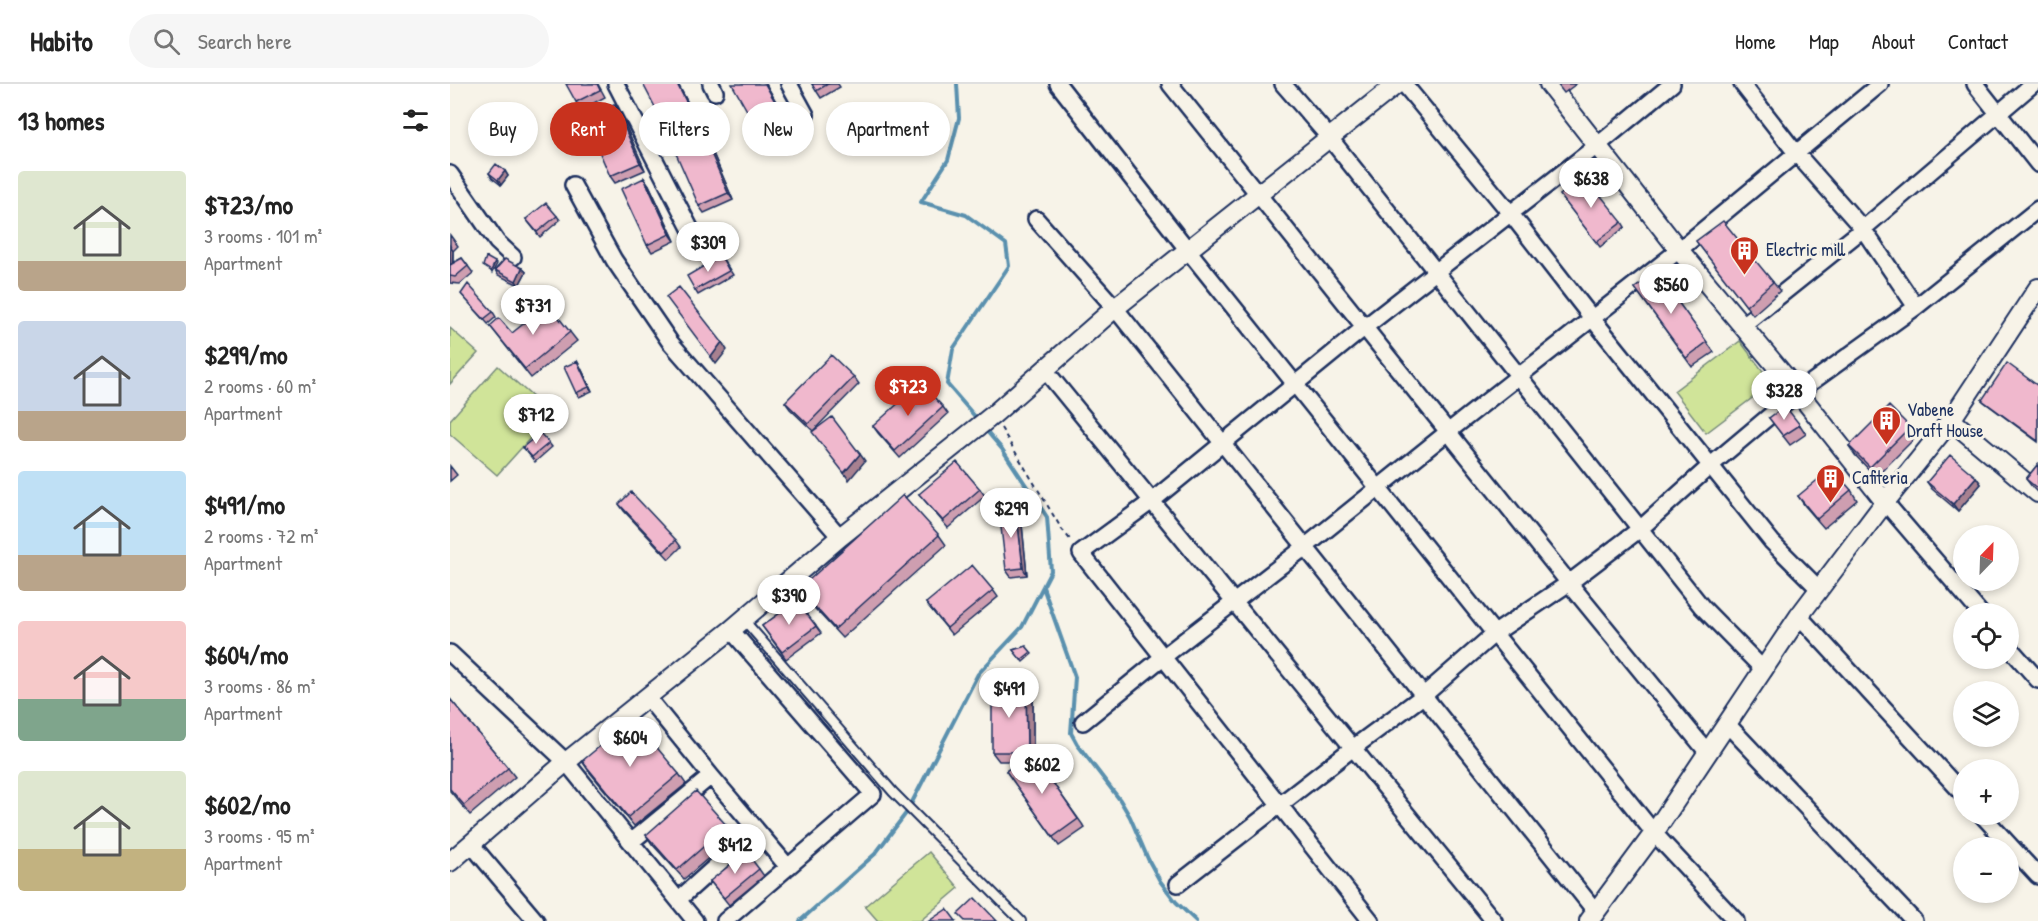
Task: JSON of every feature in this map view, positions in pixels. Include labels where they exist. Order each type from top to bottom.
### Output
[{"type":"street","points":[[616,84],[692,232]]},
{"type":"street","points":[[789,84],[799,102]]},
{"type":"street","points":[[1058,84],[1654,833],[1736,921]]},
{"type":"street","points":[[1170,84],[1708,753]]},
{"type":"street","points":[[1283,84],[1329,137],[1702,607],[1764,670]]},
{"type":"street","points":[[450,862],[566,762],[737,624],[840,537],[991,417],[1114,308],[1397,84]]},
{"type":"street","points":[[1404,84],[1772,542],[1819,589]]},
{"type":"street","points":[[1549,84],[1679,250],[1798,392],[1885,502],[1972,603]]},
{"type":"street","points":[[1371,921],[1081,553],[1152,501],[1365,327],[1598,145],[1672,84]]},
{"type":"street","points":[[1742,84],[1796,153],[1863,229],[1916,307]]},
{"type":"street","points":[[1975,84],[2038,164]]},
{"type":"street","points":[[1743,325],[1863,229],[2033,84]]},
{"type":"street","points":[[1083,722],[1679,250],[1796,153],[1869,87]]},
{"type":"street","points":[[450,174],[497,242],[513,257]]},
{"type":"street","points":[[573,185],[614,260],[670,342],[840,537]]},
{"type":"street","points":[[1178,884],[1423,696],[1495,633],[1569,583],[1640,530],[1710,466],[1798,392],[1916,307],[2038,209]]},
{"type":"street","points":[[1036,219],[1114,308],[1223,444],[1423,696],[1593,917],[1654,833],[1799,616],[1885,502],[1951,420],[2038,288]]},
{"type":"street","points":[[1045,370],[1494,921]]},
{"type":"street","points":[[1951,420],[2033,489],[2038,469]]},
{"type":"street","points":[[1799,616],[1953,783]]},
{"type":"street","points":[[725,921],[873,794],[737,624]]},
{"type":"street","points":[[450,653],[566,762],[695,921]]},
{"type":"street","points":[[2019,658],[2038,680]]},
{"type":"street","points":[[647,697],[788,867]]},
{"type":"street","points":[[1728,724],[1914,921]]},
{"type":"street","points":[[631,842],[711,776]]},
{"type":"street","points":[[1992,825],[2038,876]]},
{"type":"street","points":[[678,900],[756,830]]},
{"type":"street","points":[[471,844],[536,921]]},
{"type":"lane","points":[[737,624],[924,825],[1022,921]]},
{"type":"path","points":[[991,417],[1061,528],[1081,553]]},
{"type":"green space","points":[[450,328],[478,353],[450,384]]},
{"type":"green space","points":[[1740,341],[1772,383],[1706,433],[1674,391]]},
{"type":"green space","points":[[498,366],[552,414],[497,475],[450,434],[450,420]]},
{"type":"green space","points":[[929,852],[959,888],[920,921],[878,921],[865,906]]},
{"type":"building","points":[[566,84],[597,84],[600,90],[576,102]]},
{"type":"building","points":[[643,84],[677,84],[686,102],[652,102]]},
{"type":"building","points":[[732,84],[765,84],[775,102],[742,102]]},
{"type":"building","points":[[812,84],[828,84],[816,91]]},
{"type":"building","points":[[627,134],[640,163],[610,176],[601,156],[627,156]]},
{"type":"building","points":[[677,156],[712,156],[728,193],[699,206]]},
{"type":"building","points":[[496,164],[505,171],[498,180],[489,173]]},
{"type":"building","points":[[1585,176],[1622,222],[1596,242],[1560,195]]},
{"type":"building","points":[[644,178],[670,234],[647,245],[621,189]]},
{"type":"building","points":[[546,203],[557,216],[537,232],[526,219]]},
{"type":"building","name":"Electric mill","points":[[1723,221],[1773,282],[1746,306],[1696,241]]},
{"type":"building","points":[[721,256],[729,271],[695,290],[687,276]]},
{"type":"building","points":[[486,257],[495,262],[491,271],[483,266]]},
{"type":"building","points":[[462,258],[468,266],[455,277],[450,276],[450,265]]},
{"type":"building","points":[[505,259],[522,268],[516,281],[495,270]]},
{"type":"building","points":[[1657,273],[1707,342],[1686,358],[1635,288]]},
{"type":"building","points":[[468,284],[493,312],[484,319],[461,294]]},
{"type":"building","points":[[679,287],[722,342],[711,357],[666,297]]},
{"type":"building","points":[[548,304],[570,332],[525,369],[490,326],[499,318],[512,333]]},
{"type":"building","points":[[831,355],[854,377],[808,424],[785,402]]},
{"type":"building","points":[[577,361],[589,387],[576,393],[564,367]]},
{"type":"building","points":[[2007,363],[2038,386],[2038,441],[1982,400]]},
{"type":"building","points":[[921,383],[943,407],[895,451],[873,426]]},
{"type":"building","points":[[1785,406],[1800,425],[1783,436],[1769,418]]},
{"type":"building","points":[[1889,406],[1910,427],[1870,467],[1849,446]]},
{"type":"building","points":[[832,417],[860,454],[844,473],[812,432]]},
{"type":"building","points":[[540,433],[549,443],[532,457],[523,447]]},
{"type":"building","points":[[1950,455],[1976,477],[1953,504],[1927,482]]},
{"type":"building","points":[[957,462],[980,489],[943,521],[919,494]]},
{"type":"building","points":[[2038,464],[2038,489],[2026,479]]},
{"type":"building","points":[[1832,468],[1851,490],[1817,519],[1798,496]]},
{"type":"building","points":[[631,492],[676,540],[664,552],[619,504]]},
{"type":"building","points":[[903,495],[939,535],[835,629],[799,589]]},
{"type":"building","points":[[1016,508],[1023,568],[1006,570],[999,510]]},
{"type":"building","points":[[972,565],[993,590],[947,628],[926,603]]},
{"type":"building","points":[[797,601],[816,626],[782,652],[762,626]]},
{"type":"building","points":[[1026,646],[1031,652],[1021,660],[1013,650]]},
{"type":"building","points":[[992,686],[1026,686],[1027,752],[992,752]]},
{"type":"building","points":[[450,699],[508,768],[464,805],[450,789]]},
{"type":"building","points":[[633,719],[679,774],[628,817],[582,761]]},
{"type":"building","points":[[1032,753],[1078,819],[1053,837],[1006,771]]},
{"type":"building","points":[[696,791],[727,826],[677,870],[646,835]]},
{"type":"building","points":[[746,852],[759,869],[724,898],[710,881]]},
{"type":"building","points":[[975,898],[997,921],[965,921],[958,914]]},
{"type":"building","points":[[947,909],[956,921],[929,921]]},
{"type":"waterway","points":[[957,84],[959,118],[948,160],[921,202],[966,215],[1006,244],[1009,266],[953,349],[947,384],[978,420]]},
{"type":"waterway","points":[[800,921],[875,854],[907,812],[978,674],[1022,627],[1051,571],[1047,517],[1002,449],[984,428]]},
{"type":"waterway","points":[[1043,587],[1075,677],[1071,733],[1120,800],[1160,881],[1176,902],[1196,921]]},
{"type":"place","name":"Electric mill","points":[[1745,276]]},
{"type":"place","name":"Vabene Draft House","points":[[1886,446]]},
{"type":"place","name":"Cafiteria","points":[[1831,504]]}]
